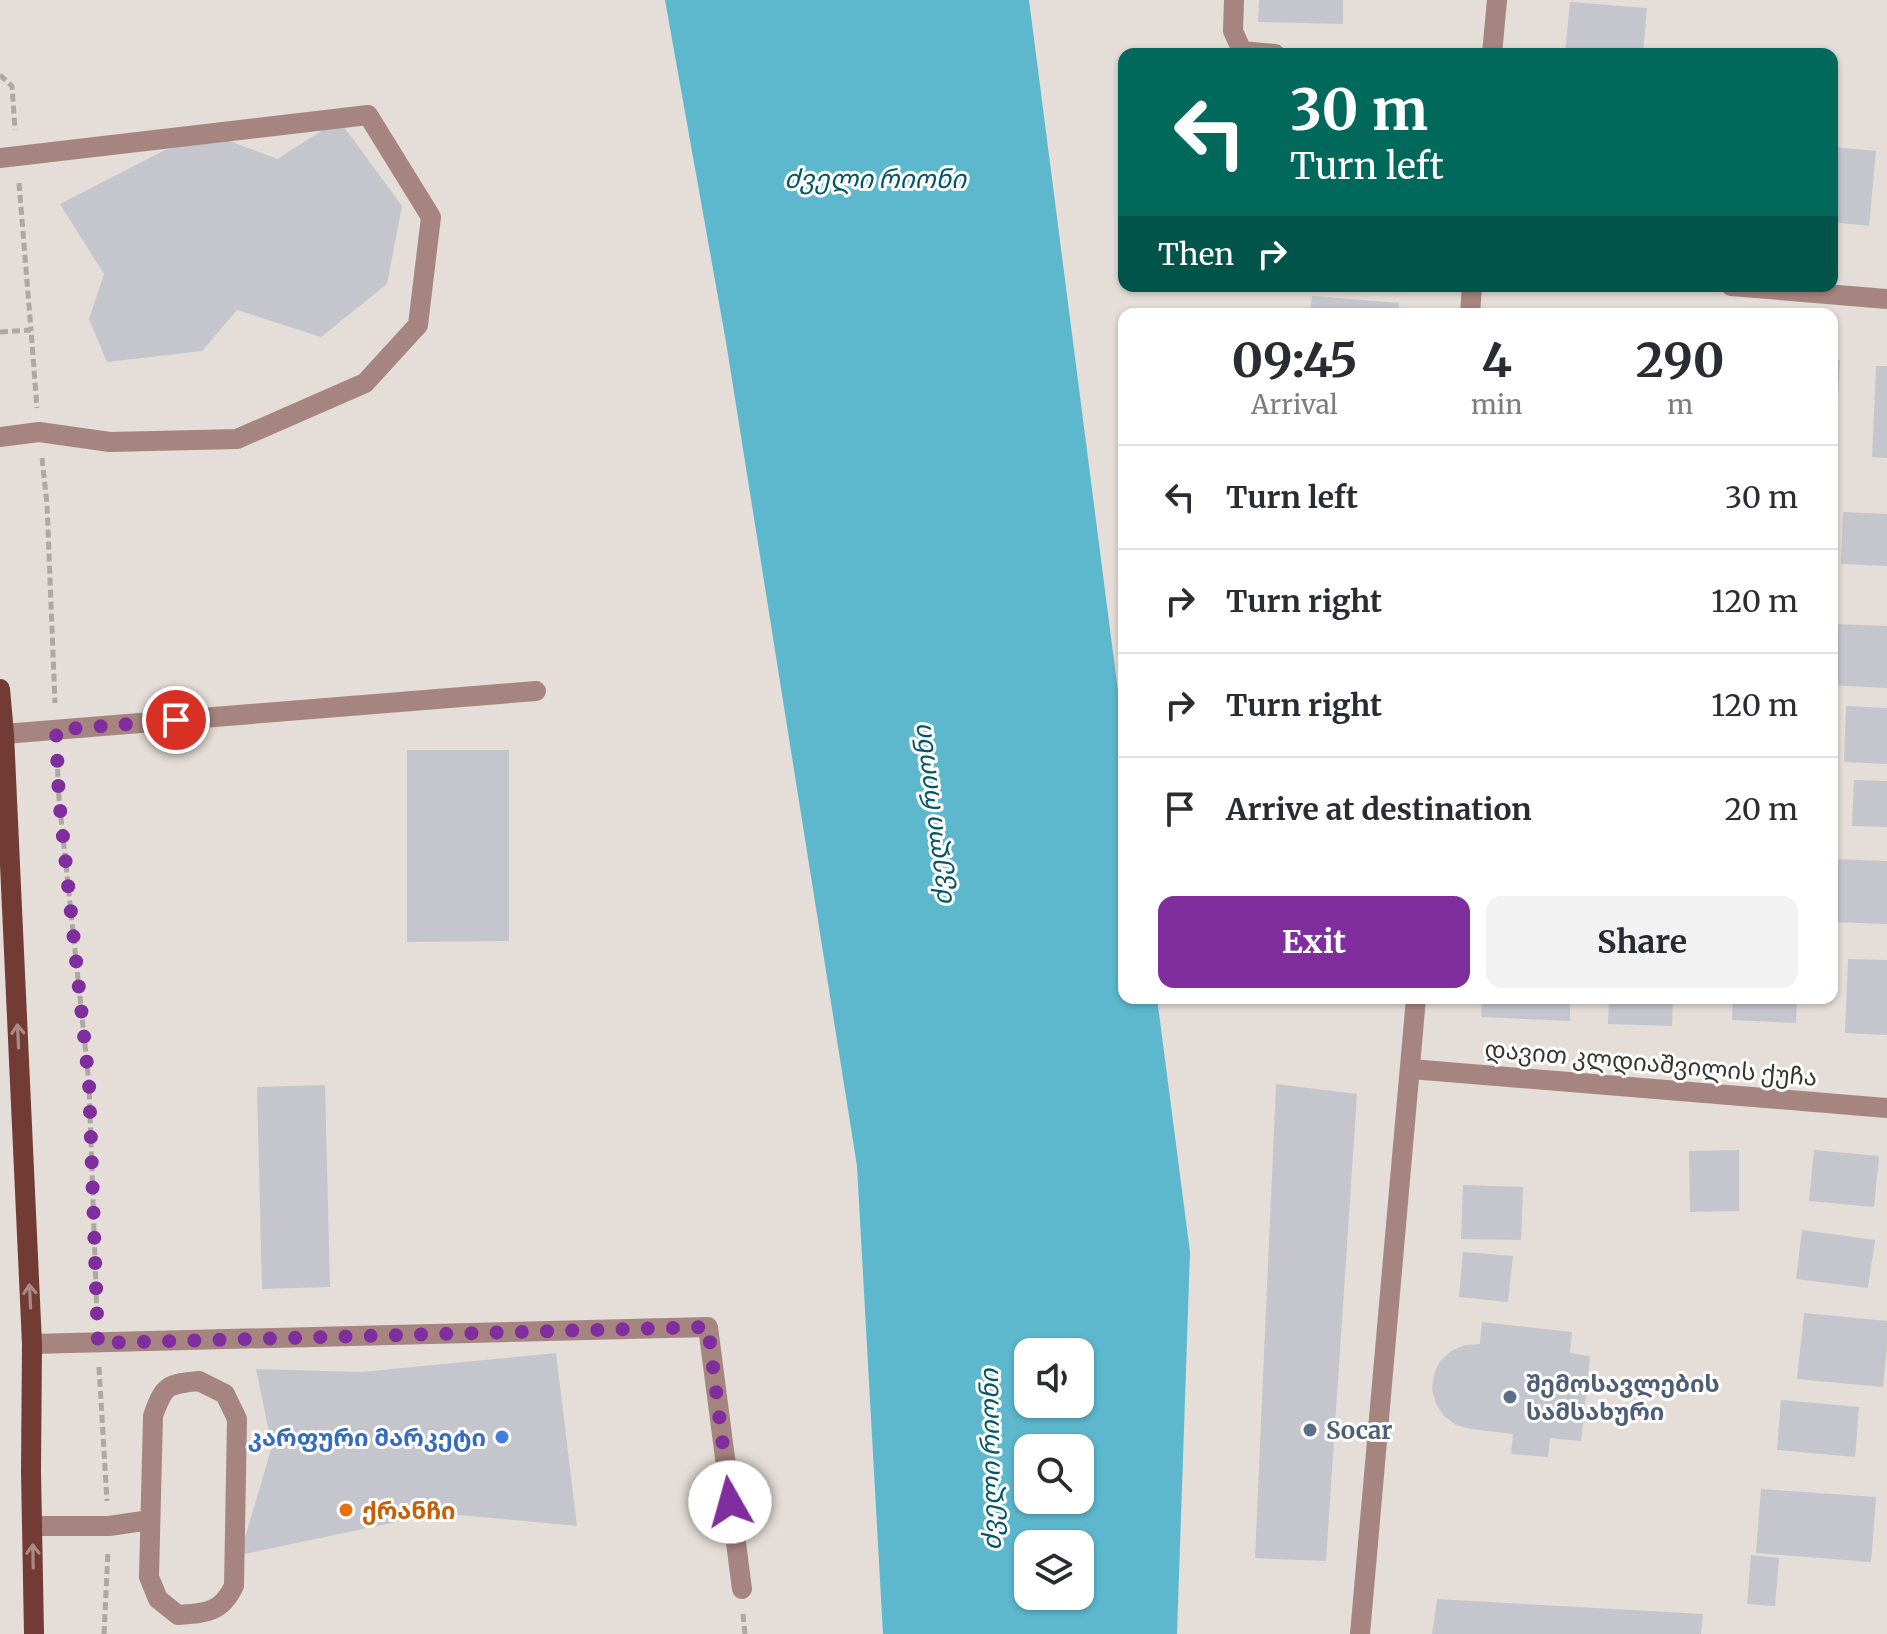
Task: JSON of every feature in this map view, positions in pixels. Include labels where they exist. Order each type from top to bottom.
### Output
[{"type":"main road","points":[[0,689],[32,1344],[34,1634]]},
{"type":"street","points":[[1234,0],[1233,31],[1241,48]]},
{"type":"street","points":[[1493,48],[1497,0]]},
{"type":"street","points":[[0,437],[39,432],[110,442],[237,439],[365,383],[418,325],[431,217],[368,115],[8,156]]},
{"type":"street","points":[[1803,292],[1887,299]]},
{"type":"street","points":[[4,734],[536,691]]},
{"type":"street","points":[[1360,1634],[1416,1004]]},
{"type":"street","name":"დავით კლდიაშვილის ქუჩა","points":[[1411,1069],[1887,1108]]},
{"type":"street","points":[[32,1344],[708,1327],[742,1589]]},
{"type":"street","points":[[175,1383],[205,1383],[225,1394],[237,1419],[234,1586],[227,1602],[205,1613],[178,1615],[158,1599],[149,1577],[150,1520],[153,1416],[161,1394],[175,1383]]},
{"type":"street","points":[[32,1526],[109,1526],[150,1520]]},
{"type":"path","points":[[0,75],[12,86],[8,156],[31,330],[47,504],[59,799],[89,1083],[98,1343],[109,1526],[104,1634]]},
{"type":"path","points":[[0,332],[31,330]]},
{"type":"water","name":"ძველი რიონი","points":[[665,0],[1029,0],[1118,691],[1118,1004],[1158,1004],[1190,1252],[1177,1634],[883,1634],[857,1166],[726,342]]},
{"type":"building","points":[[1259,0],[1343,0],[1343,24],[1258,22]]},
{"type":"building","points":[[1570,2],[1647,8],[1644,48],[1566,48]]},
{"type":"building","points":[[339,120],[402,206],[387,284],[321,337],[237,310],[202,351],[107,362],[89,319],[104,274],[60,204],[165,150],[219,137],[277,159]]},
{"type":"building","points":[[1838,148],[1876,151],[1869,226],[1838,223]]},
{"type":"building","points":[[1312,296],[1399,303],[1399,308],[1311,308]]},
{"type":"building","points":[[1838,360],[1840,360],[1838,402]]},
{"type":"building","points":[[1876,366],[1887,366],[1887,458],[1872,457]]},
{"type":"building","points":[[1843,512],[1887,514],[1887,566],[1841,564]]},
{"type":"building","points":[[1838,624],[1887,626],[1887,688],[1838,685]]},
{"type":"building","points":[[1846,706],[1887,708],[1887,764],[1844,762]]},
{"type":"building","points":[[407,750],[509,750],[509,941],[407,942]]},
{"type":"building","points":[[1854,780],[1887,781],[1887,827],[1852,826]]},
{"type":"building","points":[[1838,859],[1887,861],[1887,924],[1838,922]]},
{"type":"building","points":[[1848,959],[1887,960],[1887,1035],[1845,1033]]},
{"type":"building","points":[[1482,1004],[1570,1004],[1570,1021],[1481,1017]]},
{"type":"building","points":[[1609,1004],[1673,1004],[1672,1026],[1608,1024]]},
{"type":"building","points":[[1733,1004],[1797,1004],[1796,1023],[1732,1020]]},
{"type":"building","points":[[1276,1084],[1357,1094],[1326,1561],[1255,1558]]},
{"type":"building","points":[[325,1085],[330,1287],[262,1289],[257,1087]]},
{"type":"building","points":[[1739,1150],[1739,1211],[1690,1212],[1689,1151]]},
{"type":"building","points":[[1814,1150],[1879,1156],[1874,1207],[1809,1201]]},
{"type":"building","points":[[1463,1185],[1523,1187],[1521,1240],[1461,1239]]},
{"type":"building","points":[[1802,1230],[1875,1240],[1868,1288],[1796,1279]]},
{"type":"building","points":[[1463,1252],[1513,1256],[1508,1302],[1459,1297]]},
{"type":"building","points":[[1804,1313],[1887,1321],[1883,1387],[1797,1379]]},
{"type":"building","name":"შემოსავლების სამსახური","points":[[1482,1322],[1572,1332],[1570,1353],[1590,1356],[1581,1441],[1550,1438],[1548,1457],[1511,1454],[1513,1434],[1471,1429],[1456,1425],[1444,1416],[1436,1404],[1432,1389],[1434,1374],[1440,1361],[1451,1351],[1465,1345],[1480,1344]]},
{"type":"building","points":[[556,1353],[577,1526],[438,1513],[240,1555],[272,1446],[256,1369],[362,1372]]},
{"type":"building","points":[[1781,1400],[1859,1407],[1855,1457],[1777,1450]]},
{"type":"building","points":[[1761,1489],[1876,1497],[1871,1562],[1756,1553]]},
{"type":"building","points":[[1751,1555],[1779,1558],[1775,1606],[1747,1604]]},
{"type":"building","points":[[1437,1599],[1703,1614],[1701,1634],[1432,1634]]},
{"type":"place","name":"შემოსავლების სამსახური","points":[[1510,1397]]},
{"type":"place","name":"Socar","points":[[1310,1430]]},
{"type":"place","name":"კარფური მარკეტი","points":[[502,1437]]},
{"type":"place","name":"ქრანჩი","points":[[346,1510]]},
{"type":"route","points":[[176,720],[56,730],[59,799],[89,1083],[98,1343],[708,1327],[730,1502]]}]
